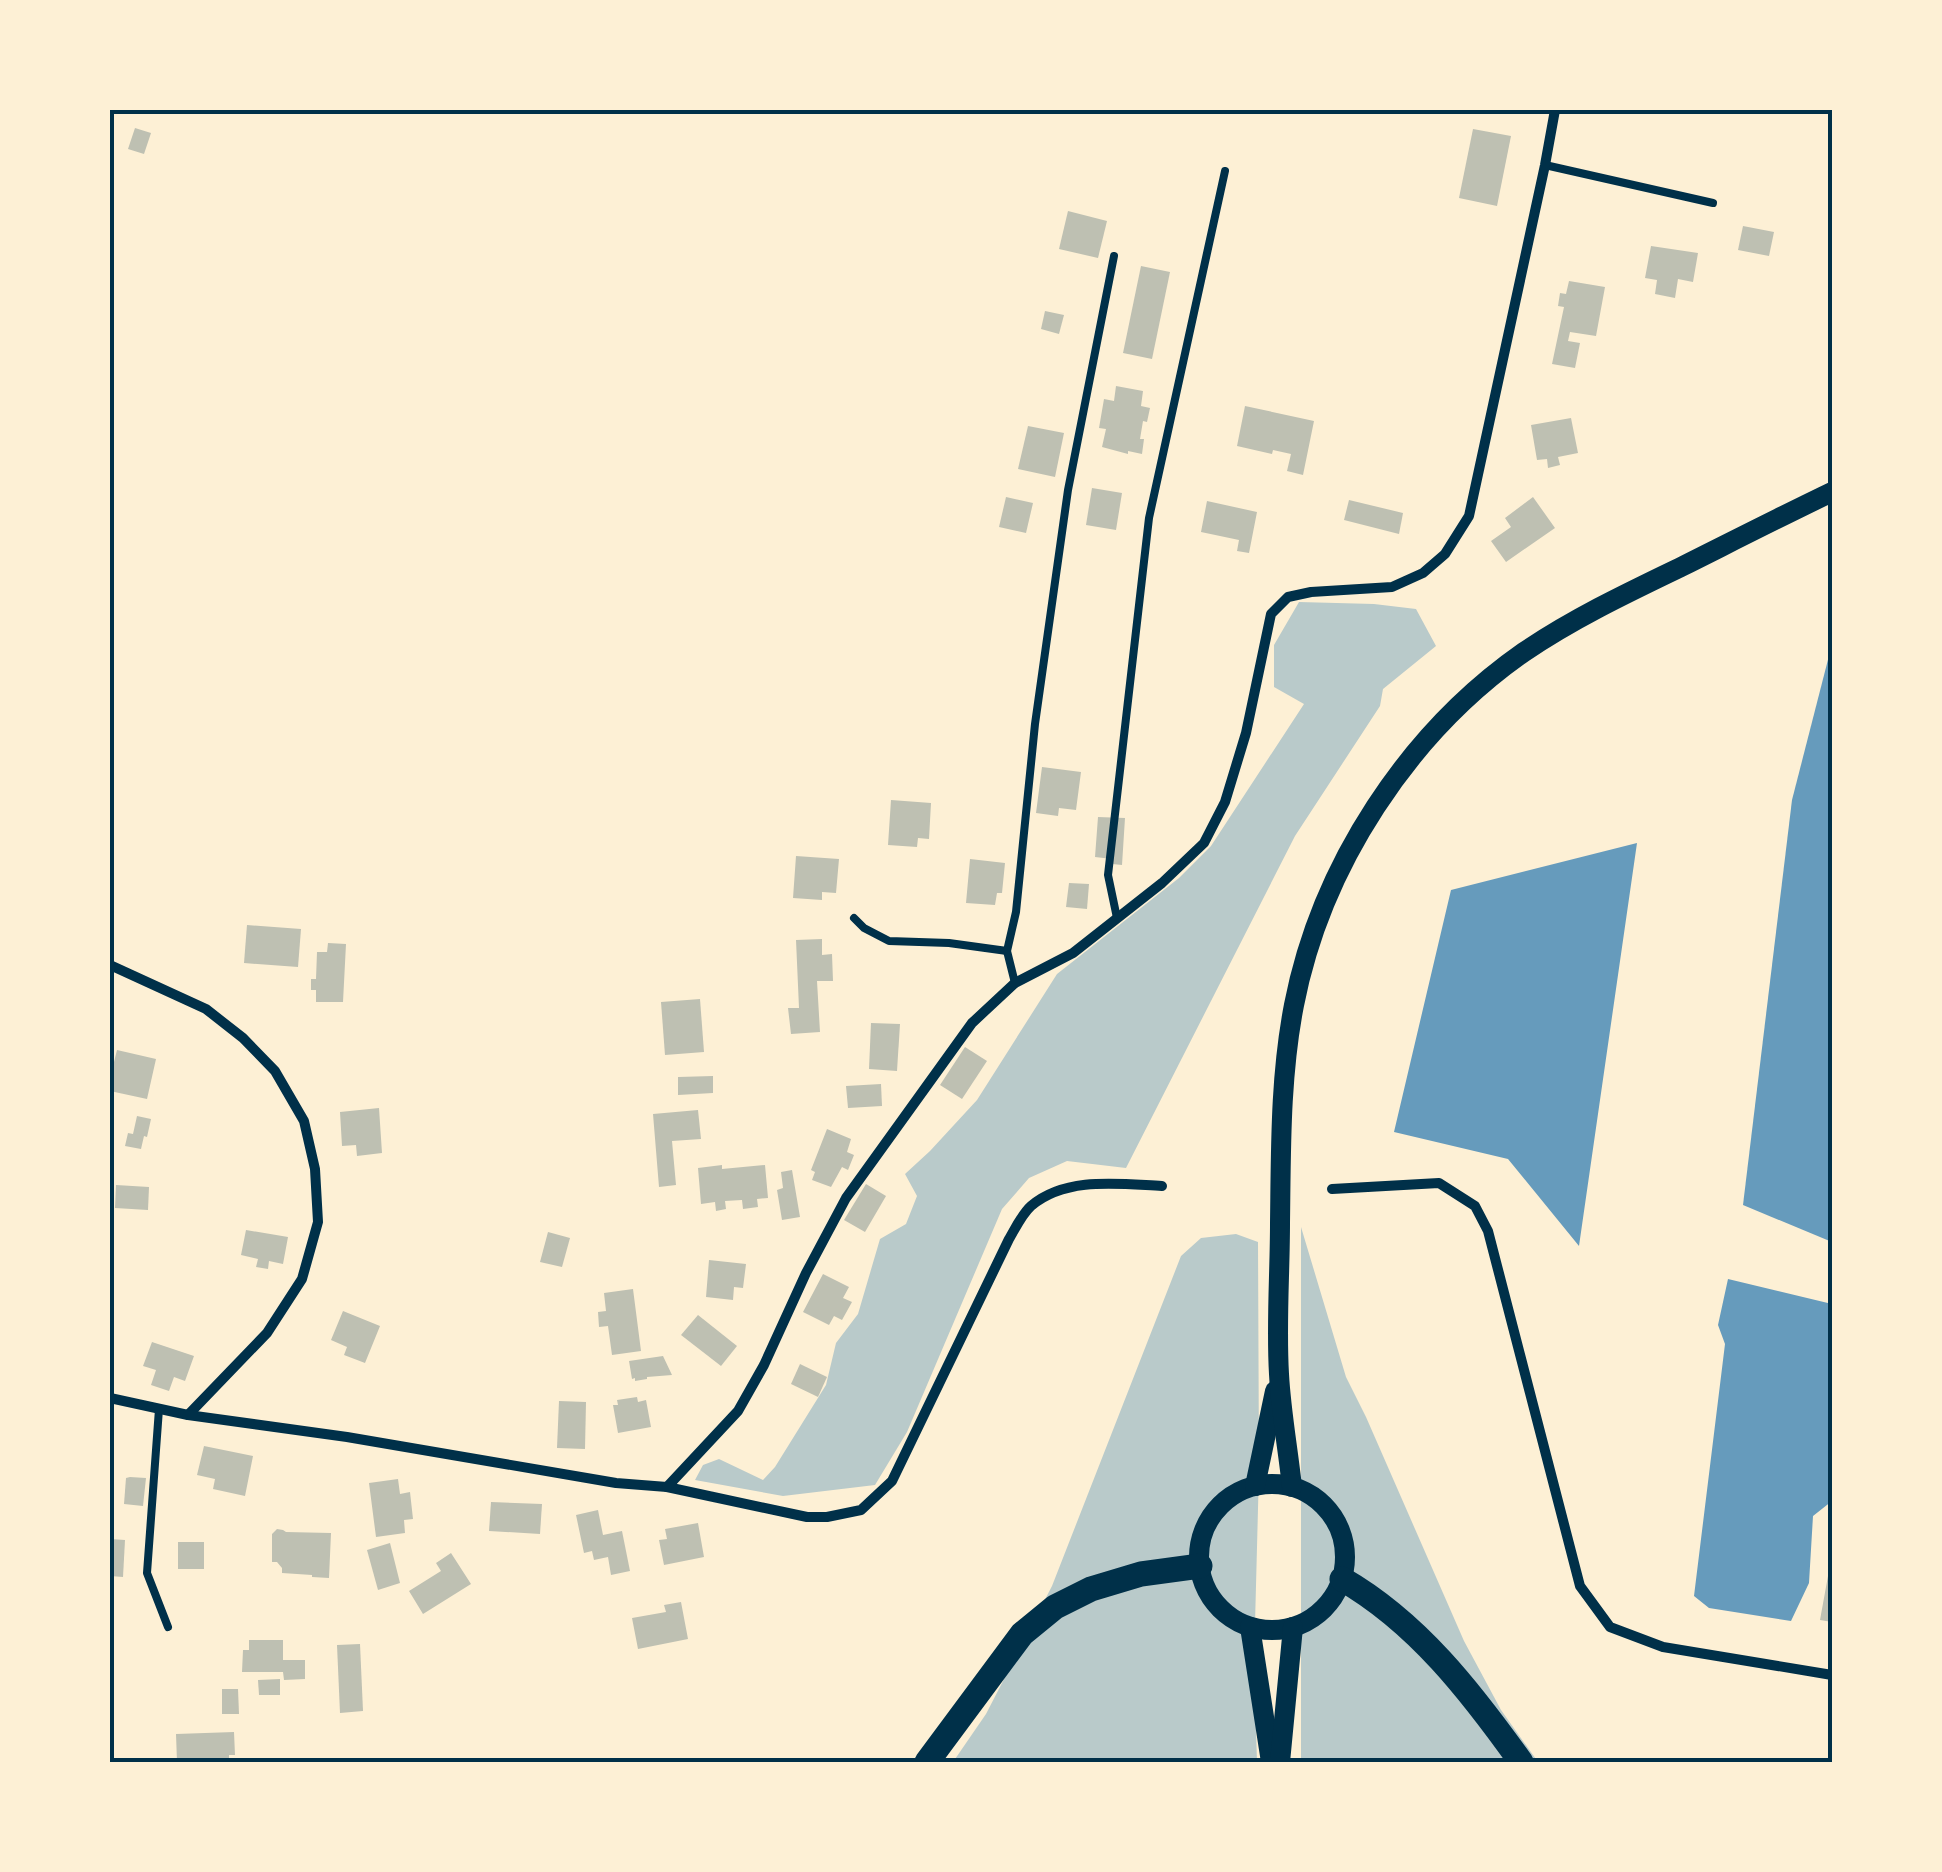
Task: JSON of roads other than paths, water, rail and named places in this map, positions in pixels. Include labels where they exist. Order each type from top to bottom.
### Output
[{"type":"main road","points":[[1292,1487],[1279,1374],[1282,1097],[1289,1032],[1302,973],[1349,852],[1388,788],[1436,730],[1524,652],[1595,608],[1832,492]]},
{"type":"main road","points":[[1256,1486],[1279,1374]]},
{"type":"main road","points":[[1256,1486],[1292,1487],[1318,1500],[1337,1522],[1346,1550],[1342,1579],[1329,1604],[1306,1622],[1272,1630],[1250,1627],[1222,1610],[1211,1597],[1200,1566],[1200,1545],[1219,1508],[1236,1494],[1256,1486]]},
{"type":"main road","points":[[927,1762],[1022,1634],[1056,1607],[1091,1589],[1141,1574],[1200,1566]]},
{"type":"main road","points":[[1342,1579],[1372,1596],[1411,1630],[1455,1676],[1521,1762]]},
{"type":"main road","points":[[1250,1627],[1271,1762]]},
{"type":"main road","points":[[1280,1762],[1293,1628]]},
{"type":"street","points":[[668,1487],[738,1411],[846,1198],[972,1024],[1014,983],[1073,953],[1204,843],[1225,802],[1246,733],[1272,614],[1288,598],[1311,592],[1392,587],[1422,573],[1446,554],[1469,516],[1555,110]]},
{"type":"street","points":[[110,965],[206,1009],[244,1038],[274,1071],[304,1121],[315,1169],[318,1222],[302,1279],[268,1332],[188,1415]]},
{"type":"street","points":[[1332,1188],[1438,1182],[1475,1206],[1488,1231],[1580,1586],[1610,1627],[1663,1647],[1832,1674]]},
{"type":"street","points":[[110,1398],[188,1415],[347,1437],[616,1483],[668,1487],[807,1517],[861,1510],[892,1481],[1009,1239],[1030,1207],[1056,1191],[1098,1184],[1162,1186]]},
{"type":"lane","points":[[1545,165],[1713,203]]},
{"type":"lane","points":[[1117,918],[1108,875],[1149,518],[1225,171]]},
{"type":"lane","points":[[1014,983],[1006,951],[1016,912],[1035,724],[1068,490],[1114,256]]},
{"type":"lane","points":[[854,918],[889,941],[949,943],[1006,951]]},
{"type":"lane","points":[[160,1409],[147,1574],[168,1627]]},
{"type":"water","points":[[1832,644],[1832,1242],[1743,1205],[1792,800]]},
{"type":"water","points":[[1637,843],[1579,1246],[1508,1159],[1394,1132],[1451,890]]},
{"type":"water","points":[[1728,1279],[1832,1304],[1832,1501],[1813,1516],[1809,1583],[1791,1621],[1709,1608],[1694,1596],[1725,1344],[1718,1325]]}]
